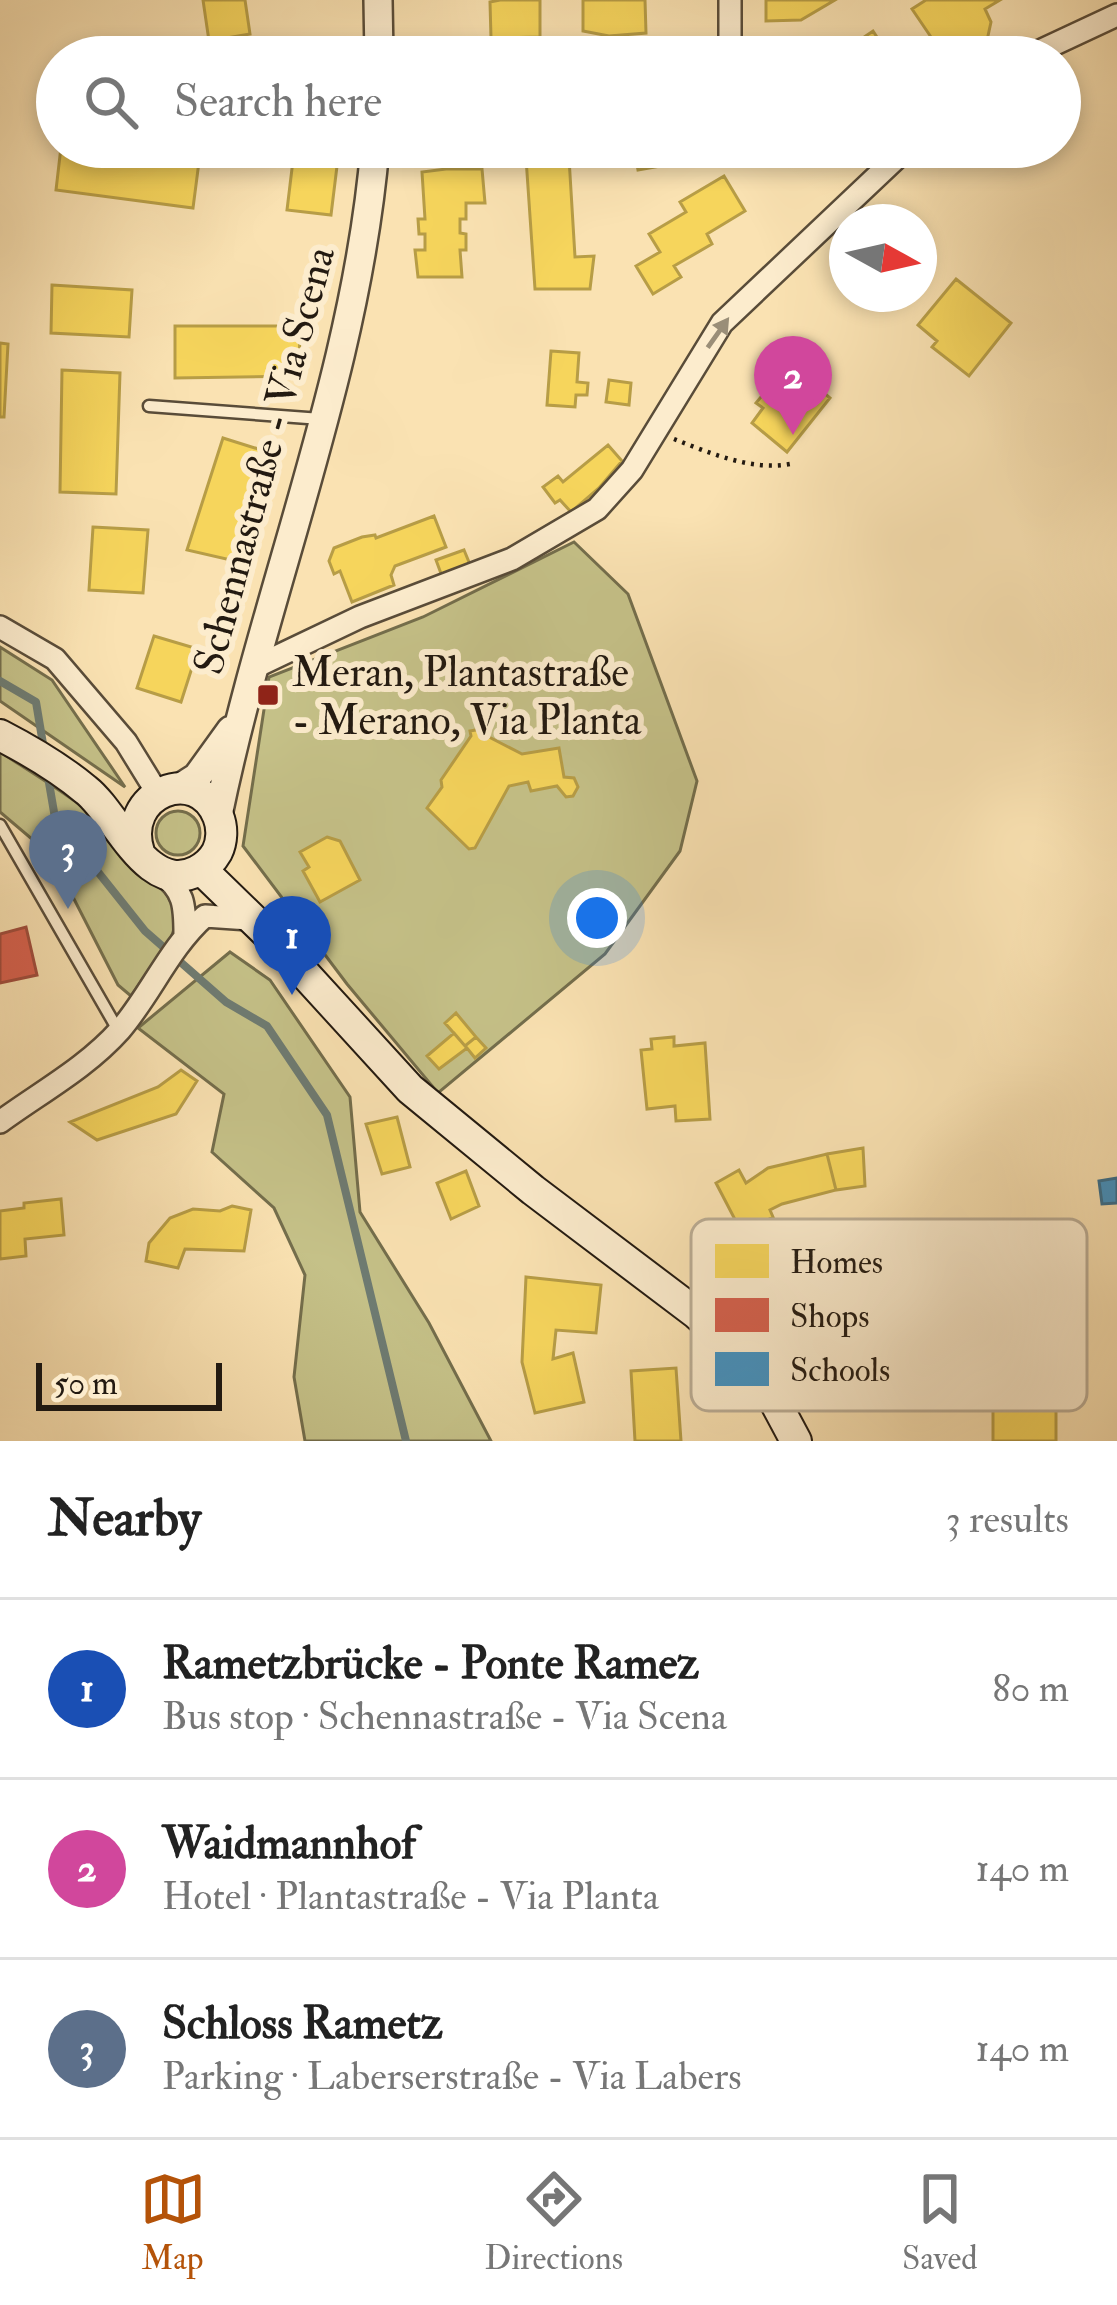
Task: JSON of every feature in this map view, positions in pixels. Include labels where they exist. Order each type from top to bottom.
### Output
[{"type":"main road","points":[[4,737],[85,789],[121,802],[161,795],[202,796],[261,928]]},
{"type":"main road","points":[[85,789],[148,862],[178,876],[212,860],[219,828]]},
{"type":"main road","points":[[148,862],[135,826],[161,795]]},
{"type":"main road","points":[[201,869],[410,1089],[691,1309]]},
{"type":"main road","points":[[783,1411],[796,1441]]},
{"type":"street","points":[[378,0],[379,36]]},
{"type":"street","points":[[730,0],[730,36]]},
{"type":"street","points":[[1072,36],[1117,15]]},
{"type":"street","name":"Schennastraße - Via Scena","points":[[219,828],[237,722],[324,420],[361,262],[372,168]]},
{"type":"street","points":[[254,668],[360,617],[529,549],[597,509],[632,470],[722,322],[886,168]]},
{"type":"street","points":[[0,628],[55,658],[126,742],[161,795]]},
{"type":"street","name":"Schennastraße - Via Scena","points":[[161,795],[197,777],[237,722]]},
{"type":"street","points":[[148,862],[179,886],[185,934]]},
{"type":"street","points":[[0,1122],[89,1061],[136,1010],[185,934],[205,916],[208,890],[201,869]]},
{"type":"street","points":[[205,916],[261,928]]},
{"type":"lane","points":[[149,406],[324,420]]},
{"type":"lane","points":[[0,825],[119,1031]]},
{"type":"path","points":[[656,432],[715,455],[770,468],[790,464]]},
{"type":"shaded area","points":[[574,542],[628,594],[697,781],[680,851],[605,954],[438,1093],[347,984],[243,846],[269,677],[423,617]]},
{"type":"shaded area","points":[[0,647],[52,680],[125,787],[0,701]]},
{"type":"shaded area","points":[[0,752],[102,822],[164,890],[178,917],[171,938],[131,996],[118,985],[52,856],[0,812]]},
{"type":"shaded area","points":[[178,811],[194,817],[200,833],[194,849],[178,855],[162,849],[156,833],[162,817]]},
{"type":"shaded area","points":[[230,952],[270,980],[350,1097],[360,1212],[429,1323],[491,1441],[305,1441],[294,1377],[305,1275],[274,1208],[212,1152],[224,1094],[138,1028]]},
{"type":"building: Homes","points":[[203,0],[245,0],[250,34],[208,36]]},
{"type":"building: Homes","points":[[540,0],[540,36],[491,36],[490,2]]},
{"type":"building: Homes","points":[[583,0],[645,0],[646,33],[609,36],[583,31]]},
{"type":"building: Homes","points":[[766,0],[835,0],[801,20],[766,21]]},
{"type":"building: Homes","points":[[926,0],[1000,0],[985,9],[991,22],[988,36],[930,36],[912,9]]},
{"type":"building: Homes","points":[[59,168],[198,168],[193,208],[56,190]]},
{"type":"building: Homes","points":[[292,168],[337,168],[331,215],[287,210]]},
{"type":"building: Homes","points":[[527,168],[570,168],[575,257],[594,256],[590,289],[535,289]]},
{"type":"building: Homes","points":[[482,169],[485,203],[466,203],[466,219],[460,219],[460,233],[466,234],[466,250],[460,250],[462,277],[418,277],[415,250],[425,250],[418,219],[425,219],[422,172]]},
{"type":"building: Homes","points":[[724,176],[745,211],[707,234],[712,244],[674,266],[681,277],[653,294],[636,266],[660,252],[649,234],[686,212],[680,202]]},
{"type":"building: Homes","points":[[956,279],[1011,323],[969,376],[932,347],[937,341],[918,325],[929,312],[937,312],[937,302]]},
{"type":"building: Homes","points":[[52,285],[132,290],[129,337],[51,333]]},
{"type":"building: Homes","points":[[175,326],[300,326],[299,376],[175,378]]},
{"type":"building: Homes","points":[[0,343],[8,344],[4,417],[0,417]]},
{"type":"building: Homes","points":[[551,351],[579,353],[577,382],[588,383],[587,395],[576,395],[575,407],[547,405]]},
{"type":"building: Homes","points":[[795,368],[830,398],[787,452],[752,423],[763,408],[756,403],[779,375],[786,380]]},
{"type":"building: Homes","points":[[62,370],[120,373],[116,494],[60,492]]},
{"type":"building: Homes","points":[[609,380],[631,383],[629,405],[606,402]]},
{"type":"building: Homes","points":[[223,438],[271,453],[235,561],[187,550]]},
{"type":"building: Homes","points":[[608,445],[622,461],[599,488],[571,512],[560,500],[555,503],[543,487],[558,476],[563,482]]},
{"type":"building: Homes","points":[[434,516],[446,547],[395,566],[394,585],[352,602],[340,571],[334,574],[329,561],[334,548]]},
{"type":"building: Homes","points":[[93,527],[148,530],[143,593],[89,590]]},
{"type":"building: Homes","points":[[464,550],[471,567],[443,579],[436,560]]},
{"type":"building: Homes","points":[[154,636],[198,649],[181,702],[137,688]]},
{"type":"building: Homes","points":[[487,728],[489,737],[522,754],[559,748],[564,777],[574,778],[578,787],[573,796],[566,797],[557,786],[531,791],[528,782],[509,786],[475,848],[469,849],[427,808],[470,731]]},
{"type":"building: Homes","points":[[327,837],[340,841],[360,880],[320,902],[303,871],[309,867],[300,852]]},
{"type":"building: Homes","points":[[456,1013],[476,1037],[465,1046],[445,1023]]},
{"type":"building: Homes","points":[[454,1033],[465,1046],[476,1037],[486,1048],[475,1058],[467,1048],[439,1069],[427,1056]]},
{"type":"building: Homes","points":[[674,1037],[674,1046],[705,1043],[710,1119],[676,1121],[675,1106],[647,1109],[641,1050],[652,1049],[651,1039]]},
{"type":"building: Homes","points":[[181,1070],[197,1081],[176,1114],[97,1140],[70,1122],[158,1087]]},
{"type":"building: Homes","points":[[397,1117],[410,1167],[382,1174],[366,1124]]},
{"type":"building: Homes","points":[[863,1148],[865,1186],[836,1190],[827,1154]]},
{"type":"building: Homes","points":[[827,1154],[836,1190],[782,1204],[770,1210],[773,1217],[769,1219],[735,1219],[716,1183],[739,1170],[746,1183],[768,1168]]},
{"type":"building: Homes","points":[[466,1171],[479,1206],[451,1219],[437,1183]]},
{"type":"building: Homes","points":[[61,1199],[64,1235],[25,1239],[26,1256],[0,1259],[0,1211]]},
{"type":"building: Homes","points":[[232,1206],[251,1210],[244,1251],[185,1249],[178,1268],[146,1261],[149,1243],[170,1218],[193,1209],[220,1211]]},
{"type":"building: Homes","points":[[526,1277],[601,1285],[596,1333],[556,1330],[553,1359],[573,1353],[584,1402],[535,1413],[522,1362]]},
{"type":"building: Homes","points":[[676,1368],[681,1441],[635,1441],[631,1371]]},
{"type":"building: Homes","points":[[993,1411],[1056,1411],[1056,1441],[993,1441]]},
{"type":"building: Shops","points":[[26,927],[37,975],[0,983],[0,934]]},
{"type":"building: Schools","points":[[1117,1178],[1117,1203],[1102,1204],[1099,1181]]},
{"type":"waterway","points":[[0,681],[36,702],[44,750]]},
{"type":"waterway","points":[[47,771],[55,818],[145,931],[226,1002],[267,1026],[327,1115],[406,1441]]},
{"type":"place","name":"Waidmannhof","points":[[793,435]]},
{"type":"place","name":"Meran, Plantastraße - Merano, Via Planta","points":[[268,695]]},
{"type":"place","name":"Schloss Rametz","points":[[68,909]]},
{"type":"place","name":"Rametzbrücke - Ponte Ramez","points":[[292,995]]}]
